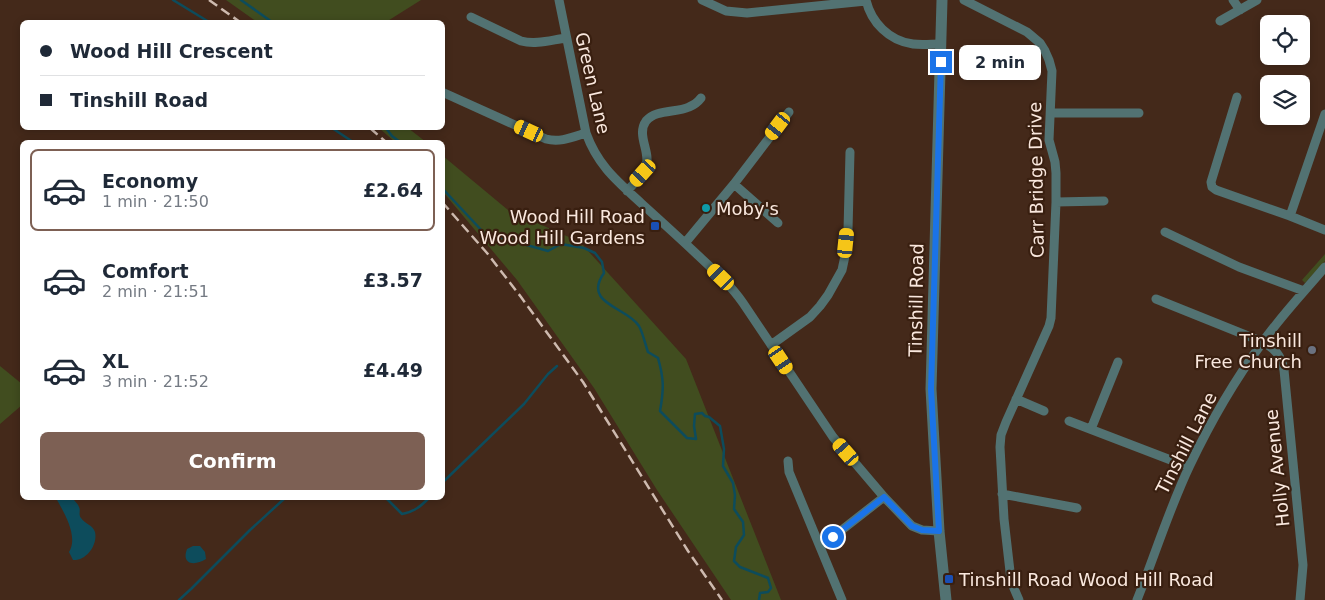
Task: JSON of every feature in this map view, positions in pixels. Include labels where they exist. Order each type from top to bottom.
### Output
[{"type":"street","name":"Green Lane","points":[[559,0],[586,133],[591,147],[600,162],[614,179],[685,243],[738,296],[833,437],[884,497],[912,526],[922,530],[939,531]]},
{"type":"street","name":"Tinshill Road","points":[[942,0],[931,389],[939,531],[946,600]]},
{"type":"street","name":"Carr Bridge Drive","points":[[964,0],[1027,32],[1040,43],[1049,60],[1052,71],[1049,140],[1055,162],[1056,202],[1051,318],[1006,422],[1001,435],[1000,447],[1004,519],[1013,586],[1019,600]]},
{"type":"street","points":[[1233,0],[1240,10]]},
{"type":"street","points":[[1220,21],[1257,0]]},
{"type":"street","points":[[705,1],[726,11],[747,13],[866,1],[874,21],[889,35],[913,44],[941,44]]},
{"type":"street","points":[[471,17],[527,43],[566,38]]},
{"type":"street","points":[[445,93],[553,141],[586,133]]},
{"type":"street","points":[[1237,97],[1211,182],[1212,187],[1325,230]]},
{"type":"street","points":[[627,190],[646,168],[643,126],[653,115],[689,108],[701,98]]},
{"type":"street","points":[[685,243],[734,184],[789,112]]},
{"type":"street","points":[[1050,113],[1139,112]]},
{"type":"street","points":[[1290,216],[1325,114]]},
{"type":"street","points":[[771,345],[810,317],[828,295],[842,270],[848,230],[850,152]]},
{"type":"street","points":[[734,184],[778,223]]},
{"type":"street","points":[[1056,202],[1104,201]]},
{"type":"street","points":[[1165,232],[1239,267],[1304,291]]},
{"type":"street","name":"Tinshill Lane","points":[[1137,600],[1189,467],[1220,409],[1263,342],[1285,313],[1325,267]]},
{"type":"street","points":[[1156,299],[1263,342]]},
{"type":"street","name":"Holly Avenue","points":[[1263,342],[1272,347],[1279,355],[1284,370],[1303,564],[1300,600]]},
{"type":"street","points":[[1091,429],[1115,379],[1118,362]]},
{"type":"street","points":[[1016,399],[1044,411]]},
{"type":"street","points":[[1069,421],[1189,467]]},
{"type":"street","points":[[788,461],[789,472],[842,600]]},
{"type":"street","points":[[1002,494],[1077,508]]},
{"type":"street","points":[[820,547],[884,497]]},
{"type":"green space","points":[[226,0],[421,0],[389,20],[254,20]]},
{"type":"green space","points":[[381,130],[411,130],[423,140],[393,140]]},
{"type":"green space","points":[[445,158],[508,210],[580,242],[686,359],[781,600],[731,600],[657,490],[594,388],[517,280],[445,194]]},
{"type":"green space","points":[[1325,254],[1325,261],[1305,283],[1302,280]]},
{"type":"green space","points":[[0,366],[20,382],[20,407],[0,424]]},
{"type":"water","points":[[57,500],[74,500],[80,510],[81,518],[95,532],[93,547],[78,560],[73,560],[69,552],[72,546],[72,539],[66,517]]},
{"type":"water","points":[[193,546],[200,546],[205,552],[206,559],[198,563],[187,561],[187,549]]},
{"type":"waterway","points":[[173,0],[206,20]]},
{"type":"waterway","points":[[241,0],[269,20]]},
{"type":"waterway","points":[[335,130],[350,140]]},
{"type":"waterway","points":[[388,130],[397,140]]},
{"type":"waterway","points":[[445,191],[484,233],[548,251],[561,244],[584,248],[595,253],[602,262],[604,273],[599,283],[598,292],[609,304],[639,326],[648,352],[658,358],[663,384],[660,411],[687,438],[696,439],[695,414],[702,413],[720,426],[724,449],[723,466],[733,483],[735,495],[734,509],[743,522],[744,535],[736,547],[734,561],[740,567],[768,578],[771,588],[768,592],[760,593],[759,600]]},
{"type":"waterway","points":[[445,480],[524,404],[548,374],[557,366]]},
{"type":"waterway","points":[[179,600],[283,500]]},
{"type":"waterway","points":[[388,500],[402,514],[410,512],[427,500]]},
{"type":"railway","points":[[209,0],[237,20]]},
{"type":"railway","points":[[372,130],[384,140]]},
{"type":"railway","points":[[445,205],[487,253],[583,382],[688,551],[722,600]]},
{"type":"place","name":"Moby's","points":[[706,208]]},
{"type":"place","name":"Wood Hill Road Wood Hill Gardens","points":[[655,226]]},
{"type":"place","name":"Tinshill Free Church","points":[[1312,350]]},
{"type":"place","name":"Tinshill Road Wood Hill Road","points":[[949,579]]},
{"type":"route","points":[[833,537],[884,497],[912,526],[922,530],[939,531],[931,389],[941,62]]}]
